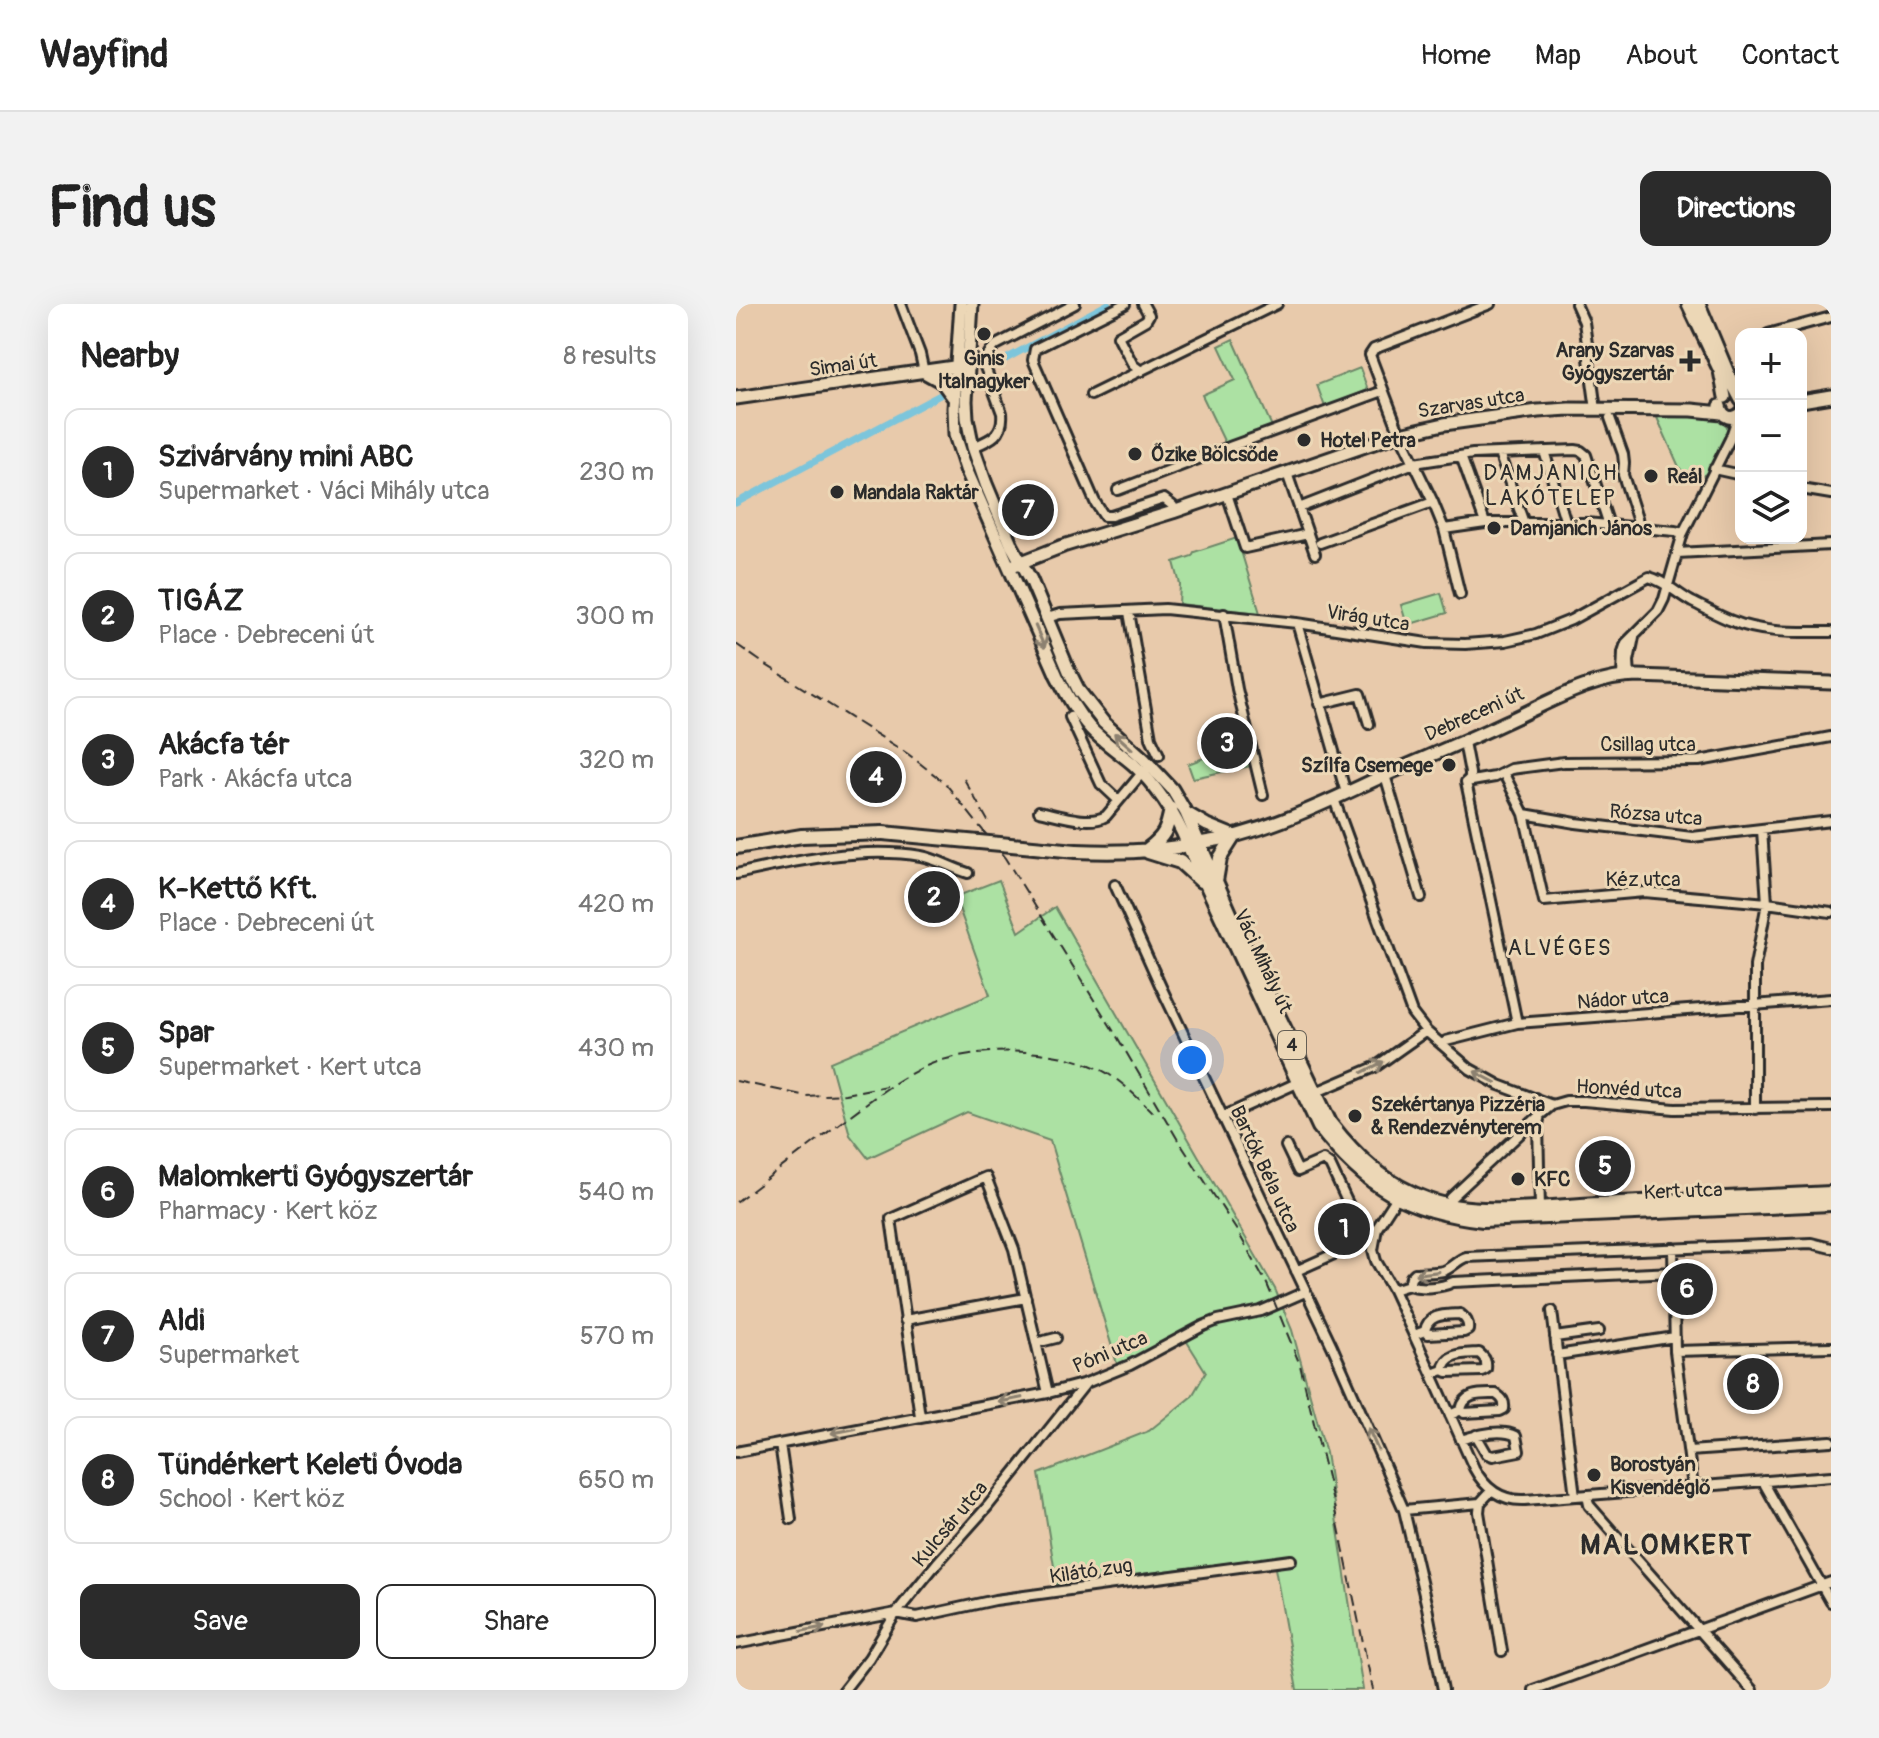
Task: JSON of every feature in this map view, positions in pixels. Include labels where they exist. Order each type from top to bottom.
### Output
[{"type":"main road","points":[[1145,851],[1161,839],[1171,809]]},
{"type":"main road","name":"Debreceni út","points":[[736,847],[802,836],[883,833],[1117,853],[1194,844]]},
{"type":"main road","points":[[1211,885],[1220,858],[1234,836]]},
{"type":"main road","name":"Váci Mihály út","points":[[1194,844],[1319,1127],[1363,1175],[1399,1193]]},
{"type":"main road","name":"Debreceni út","points":[[1145,851],[1180,862],[1211,885]]},
{"type":"main road","name":"Váci Mihály út","points":[[1211,885],[1330,1123],[1350,1149],[1399,1193]]},
{"type":"main road","name":"Kert utca","points":[[1399,1193],[1452,1207],[1540,1212],[1831,1204]]},
{"type":"main road","name":"Kert utca","points":[[1540,1212],[1831,1193]]},
{"type":"street","points":[[901,304],[924,372],[942,382],[954,399]]},
{"type":"street","points":[[961,304],[954,399],[959,452],[1015,565],[1031,580],[1085,701],[1104,723],[1159,773],[1186,813],[1194,844]]},
{"type":"street","points":[[972,304],[967,418],[973,447],[1015,565],[1073,706],[1101,739],[1142,773],[1194,844]]},
{"type":"street","points":[[973,447],[999,433],[1003,421],[985,367],[990,351],[1075,304]]},
{"type":"street","name":"Szarvas utca","points":[[1125,304],[1035,349],[1033,360],[1104,516],[1164,499],[1173,506],[1173,512]]},
{"type":"street","points":[[1141,371],[1133,365],[1118,336],[1146,320],[1149,315],[1143,304]]},
{"type":"street","points":[[1091,395],[1277,304]]},
{"type":"street","points":[[1460,594],[1444,529],[1400,434],[1370,355],[1374,349],[1490,304]]},
{"type":"street","points":[[1576,304],[1584,322],[1596,410]]},
{"type":"street","points":[[1626,676],[1623,652],[1626,643],[1658,611],[1683,533],[1724,449],[1731,407],[1720,371],[1688,304]]},
{"type":"street","points":[[1699,304],[1731,407]]},
{"type":"street","points":[[1790,328],[1831,317]]},
{"type":"street","name":"Simai út","points":[[736,398],[955,366],[969,367]]},
{"type":"street","points":[[1118,490],[1383,391]]},
{"type":"street","points":[[1807,400],[1831,396]]},
{"type":"street","name":"Szarvas utca","points":[[1015,565],[1400,434],[1444,424],[1538,411],[1731,407]]},
{"type":"street","points":[[1610,418],[1623,454],[1623,475],[1640,528]]},
{"type":"street","points":[[1299,508],[1414,463],[1461,456],[1575,450],[1586,455],[1609,525]]},
{"type":"street","points":[[1544,451],[1566,523]]},
{"type":"street","points":[[1499,453],[1524,523]]},
{"type":"street","points":[[1461,456],[1485,523]]},
{"type":"street","points":[[1714,469],[1735,474]]},
{"type":"street","points":[[1287,473],[1315,554]]},
{"type":"street","points":[[1807,490],[1831,494]]},
{"type":"street","points":[[1227,494],[1245,548],[1308,534]]},
{"type":"street","points":[[1320,543],[1433,502]]},
{"type":"street","points":[[1444,529],[1485,523],[1566,523],[1683,533]]},
{"type":"street","points":[[1677,553],[1831,545]]},
{"type":"street","name":"Virág utca","points":[[1047,618],[1060,614],[1165,609],[1297,623],[1427,643],[1465,644],[1505,641],[1536,634],[1571,620],[1649,577],[1668,587]]},
{"type":"street","points":[[1668,587],[1732,621],[1754,628],[1788,633],[1831,632]]},
{"type":"street","points":[[1129,612],[1151,738],[1159,755]]},
{"type":"street","points":[[1224,614],[1237,689],[1263,795]]},
{"type":"street","points":[[1297,623],[1340,796],[1412,1013],[1442,1045]]},
{"type":"street","name":"Debreceni út","points":[[1194,844],[1272,824],[1590,684],[1626,676],[1831,683]]},
{"type":"street","points":[[1319,704],[1360,694],[1369,724]]},
{"type":"street","points":[[1070,717],[1101,784],[1118,800]]},
{"type":"street","name":"Csillag utca","points":[[1468,780],[1504,774],[1511,769],[1564,762],[1699,761],[1831,737]]},
{"type":"street","points":[[1462,742],[1517,1023]]},
{"type":"street","points":[[1039,811],[1088,821],[1099,820],[1106,816],[1142,773]]},
{"type":"street","points":[[1504,774],[1524,814]]},
{"type":"street","points":[[1385,775],[1421,897]]},
{"type":"street","points":[[1186,813],[1234,836]]},
{"type":"street","name":"Rózsa utca","points":[[1524,814],[1692,837],[1831,821]]},
{"type":"street","name":"Kéz utca","points":[[1524,814],[1544,901],[1644,892],[1831,912]]},
{"type":"street","points":[[1755,1109],[1755,966],[1767,903],[1762,830]]},
{"type":"street","points":[[736,874],[831,856],[879,853],[921,856],[968,873]]},
{"type":"street","name":"Bartók Béla utca","points":[[1115,885],[1332,1346],[1404,1510],[1443,1690]]},
{"type":"street","name":"Nádor utca","points":[[1442,1045],[1446,1041],[1517,1023],[1831,999]]},
{"type":"street","points":[[1314,1093],[1375,1067],[1426,1031]]},
{"type":"street","name":"Honvéd utca","points":[[1442,1045],[1470,1069],[1499,1085],[1552,1105],[1584,1101],[1675,1109],[1831,1107]]},
{"type":"street","points":[[1222,1117],[1297,1083]]},
{"type":"street","points":[[1535,1098],[1540,1115],[1540,1212]]},
{"type":"street","points":[[1451,1198],[1552,1105]]},
{"type":"street","points":[[1286,1146],[1298,1171],[1323,1160],[1330,1165],[1393,1290],[1479,1478],[1491,1491],[1517,1500],[1831,1476]]},
{"type":"street","points":[[920,1416],[891,1219],[986,1177],[1014,1249],[1048,1393]]},
{"type":"street","points":[[1296,1271],[1369,1240],[1399,1193]]},
{"type":"street","points":[[1409,1285],[1415,1273],[1444,1271],[1466,1257],[1811,1243],[1831,1248]]},
{"type":"street","points":[[1673,1248],[1675,1351],[1693,1487]]},
{"type":"street","points":[[1451,1267],[1453,1282]]},
{"type":"street","points":[[1393,1290],[1409,1285],[1446,1286],[1453,1282],[1674,1272]]},
{"type":"street","name":"Póni utca","points":[[736,1452],[1048,1393],[1086,1383],[1130,1365],[1203,1326],[1261,1311],[1305,1292]]},
{"type":"street","points":[[905,1320],[1026,1298]]},
{"type":"street","points":[[1552,1311],[1575,1496]]},
{"type":"street","points":[[1460,1314],[1469,1325],[1464,1332],[1428,1334],[1425,1331],[1427,1323],[1436,1316],[1460,1314]]},
{"type":"street","points":[[1414,1335],[1425,1331]]},
{"type":"street","points":[[1555,1337],[1599,1331]]},
{"type":"street","points":[[1557,1355],[1675,1337]]},
{"type":"street","points":[[1036,1343],[1056,1338]]},
{"type":"street","points":[[1675,1351],[1831,1347]]},
{"type":"street","points":[[1432,1374],[1443,1370],[1482,1371],[1487,1364],[1479,1353],[1454,1354],[1445,1361],[1443,1370]]},
{"type":"street","name":"Kulcsár utca","points":[[844,1690],[869,1658],[896,1613],[988,1506],[1086,1383]]},
{"type":"street","points":[[1496,1394],[1504,1404],[1504,1409],[1500,1411],[1464,1413],[1461,1410],[1463,1402],[1472,1395],[1496,1394]]},
{"type":"street","points":[[1450,1415],[1461,1410]]},
{"type":"street","points":[[1461,1440],[1476,1435],[1509,1432],[1516,1436],[1519,1451],[1493,1456],[1487,1454],[1476,1435]]},
{"type":"street","points":[[1689,1451],[1831,1441]]},
{"type":"street","points":[[780,1444],[791,1519]]},
{"type":"street","points":[[1764,1481],[1826,1584],[1831,1602]]},
{"type":"street","points":[[1491,1491],[1480,1503],[1479,1512],[1502,1651]]},
{"type":"street","points":[[1587,1495],[1589,1505],[1752,1690]]},
{"type":"street","points":[[1404,1510],[1480,1503]]},
{"type":"street","name":"Kilátó zug","points":[[736,1644],[896,1613],[917,1617],[995,1600],[1291,1560]]},
{"type":"street","points":[[1533,1690],[1826,1584]]},
{"type":"green space","points":[[1233,339],[1274,431],[1226,445],[1202,395],[1235,380],[1219,346]]},
{"type":"green space","points":[[1360,368],[1368,390],[1325,407],[1317,385]]},
{"type":"green space","points":[[1655,413],[1716,416],[1729,428],[1710,472],[1698,478],[1686,476]]},
{"type":"green space","points":[[1237,538],[1260,613],[1179,604],[1180,584],[1174,562]]},
{"type":"green space","points":[[1441,593],[1447,613],[1407,625],[1401,605]]},
{"type":"green space","points":[[1241,727],[1251,766],[1193,778],[1188,764],[1214,754],[1205,731]]},
{"type":"green space","points":[[999,880],[1019,932],[1055,907],[1275,1289],[1292,1330],[1326,1453],[1363,1690],[1297,1690],[1273,1557],[1057,1585],[1039,1474],[1149,1431],[1192,1396],[1206,1372],[1184,1337],[1118,1367],[1050,1141],[967,1112],[868,1158],[850,1135],[830,1062],[990,995],[955,897]]},
{"type":"waterway","points":[[989,368],[1108,304]]},
{"type":"waterway","points":[[736,503],[940,395]]},
{"type":"railway","points":[[736,644],[908,754],[945,783],[1005,858],[1239,1234],[1267,1284],[1300,1365],[1338,1523],[1373,1690]]},
{"type":"railway","points":[[964,779],[988,821]]},
{"type":"railway","points":[[736,1202],[886,1089],[919,1069],[950,1058],[1022,1052],[1070,1059],[1110,1075],[1156,1116]]},
{"type":"railway","points":[[736,1081],[806,1096],[845,1094],[886,1086]]},
{"type":"place","name":"Ginis Italnagyker","points":[[984,334]]},
{"type":"place","name":"Arany Szarvas Gyógyszertár","points":[[1690,361]]},
{"type":"place","name":"Hotel Petra","points":[[1304,440]]},
{"type":"place","name":"Őzike Bölcsőde","points":[[1135,454]]},
{"type":"place","name":"Reál","points":[[1651,476]]},
{"type":"place","name":"Mandala Raktár","points":[[837,492]]},
{"type":"place","name":"Aldi","points":[[1028,510]]},
{"type":"place","name":"Damjanich János","points":[[1494,528]]},
{"type":"place","name":"Akácfa tér","points":[[1227,743]]},
{"type":"place","name":"Szílfa Csemege","points":[[1449,765]]},
{"type":"place","name":"K-Kettő Kft.","points":[[876,777]]},
{"type":"place","name":"TIGÁZ","points":[[934,897]]},
{"type":"place","name":"Szekértanya Pizzéria & Rendezvényterem","points":[[1355,1116]]},
{"type":"place","name":"Spar","points":[[1605,1166]]},
{"type":"place","name":"KFC","points":[[1518,1179]]},
{"type":"place","name":"Szivárvány mini ABC","points":[[1344,1229]]},
{"type":"place","name":"Malomkerti Gyógyszertár","points":[[1687,1289]]},
{"type":"place","name":"Tündérkert Keleti Óvoda","points":[[1753,1384]]},
{"type":"place","name":"Borostyán Kisvendéglő","points":[[1594,1475]]},
{"type":"district","name":"DAMJANICH LAKÓTELEP","points":[[1551,486]]},
{"type":"district","name":"ALVÉGES","points":[[1560,948]]},
{"type":"district","name":"MALOMKERT","points":[[1667,1545]]}]
